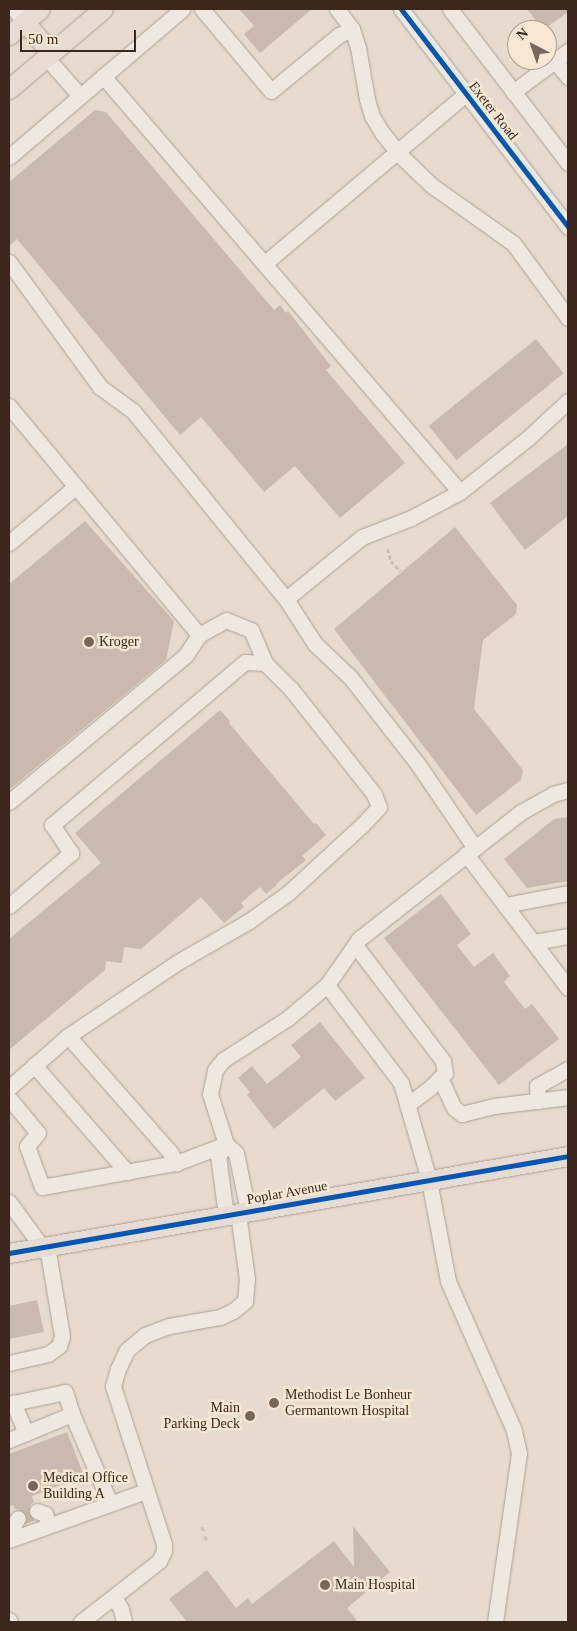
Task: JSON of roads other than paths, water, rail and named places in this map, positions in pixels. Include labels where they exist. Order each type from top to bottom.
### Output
[{"type":"main road","points":[[9,35],[19,15],[40,9]]},
{"type":"main road","points":[[9,89],[103,9]]},
{"type":"main road","points":[[19,15],[48,55]]},
{"type":"main road","name":"Poplar Avenue","points":[[9,1253],[568,1156]]},
{"type":"street","points":[[9,157],[182,9]]},
{"type":"street","points":[[202,9],[271,91],[339,35],[352,29]]},
{"type":"street","points":[[337,9],[352,29],[358,47],[365,91],[372,116],[397,151],[431,185],[513,243],[568,318]]},
{"type":"street","name":"Exeter Road","points":[[401,9],[568,227]]},
{"type":"street","name":"Exeter Road","points":[[450,9],[568,164]]},
{"type":"street","points":[[557,59],[568,51]]},
{"type":"street","points":[[48,55],[80,96]]},
{"type":"street","points":[[557,63],[568,77]]},
{"type":"street","points":[[513,92],[542,70]]},
{"type":"street","points":[[103,76],[460,492]]},
{"type":"street","points":[[265,263],[466,94]]},
{"type":"street","points":[[9,262],[100,387],[133,411],[286,599],[315,644],[350,677],[417,763],[505,905],[568,988]]},
{"type":"street","points":[[286,599],[362,537],[411,518],[460,492],[528,438],[568,401]]},
{"type":"street","points":[[9,406],[199,635]]},
{"type":"street","points":[[9,543],[75,487]]},
{"type":"street","points":[[9,802],[185,656],[199,635],[226,620],[251,630],[265,663],[297,697],[374,794],[379,807],[288,893],[249,922],[178,962],[68,1036],[9,1088]]},
{"type":"street","points":[[9,906],[71,852],[52,826],[245,662],[265,663]]},
{"type":"street","points":[[81,1622],[159,1561],[164,1551],[164,1544],[113,1386],[118,1369],[128,1350],[145,1335],[169,1326],[220,1317],[233,1311],[245,1301],[247,1279],[237,1213],[236,1153],[226,1144],[210,1094],[215,1070],[223,1060],[288,1018],[327,985],[359,939],[521,812],[553,794],[568,790]]},
{"type":"street","points":[[505,905],[568,893]]},
{"type":"street","points":[[534,942],[568,936]]},
{"type":"street","points":[[355,945],[443,1061],[445,1073],[407,1105]]},
{"type":"street","points":[[327,985],[401,1083],[429,1180],[448,1281],[514,1428],[519,1453],[495,1622]]},
{"type":"street","points":[[68,1036],[170,1152],[176,1163]]},
{"type":"street","points":[[34,1065],[127,1172]]},
{"type":"street","points":[[538,1101],[537,1086],[568,1069]]},
{"type":"street","points":[[440,1078],[454,1108],[462,1114],[494,1106],[568,1097]]},
{"type":"street","points":[[9,1098],[38,1133],[27,1146],[42,1187],[176,1163],[226,1144]]},
{"type":"street","points":[[226,1144],[218,1156],[237,1213]]},
{"type":"street","points":[[9,1202],[44,1247],[62,1336],[59,1346],[48,1354],[9,1363]]},
{"type":"street","points":[[26,1433],[13,1403],[65,1392],[72,1414],[110,1503]]},
{"type":"street","points":[[9,1440],[72,1414]]},
{"type":"street","points":[[18,1518],[13,1526],[13,1539],[146,1491]]},
{"type":"street","points":[[37,1511],[45,1514],[50,1525]]},
{"type":"street","points":[[114,1597],[121,1609],[124,1622]]},
{"type":"tunnel","points":[[18,1518],[37,1511]]},
{"type":"place","name":"Kroger","points":[[89,642]]},
{"type":"place","name":"Methodist Le Bonheur Germantown Hospital","points":[[274,1403]]},
{"type":"place","name":"Main Parking Deck","points":[[250,1416]]},
{"type":"place","name":"Medical Office Building A","points":[[33,1486]]},
{"type":"place","name":"Main Hospital","points":[[325,1585]]}]
